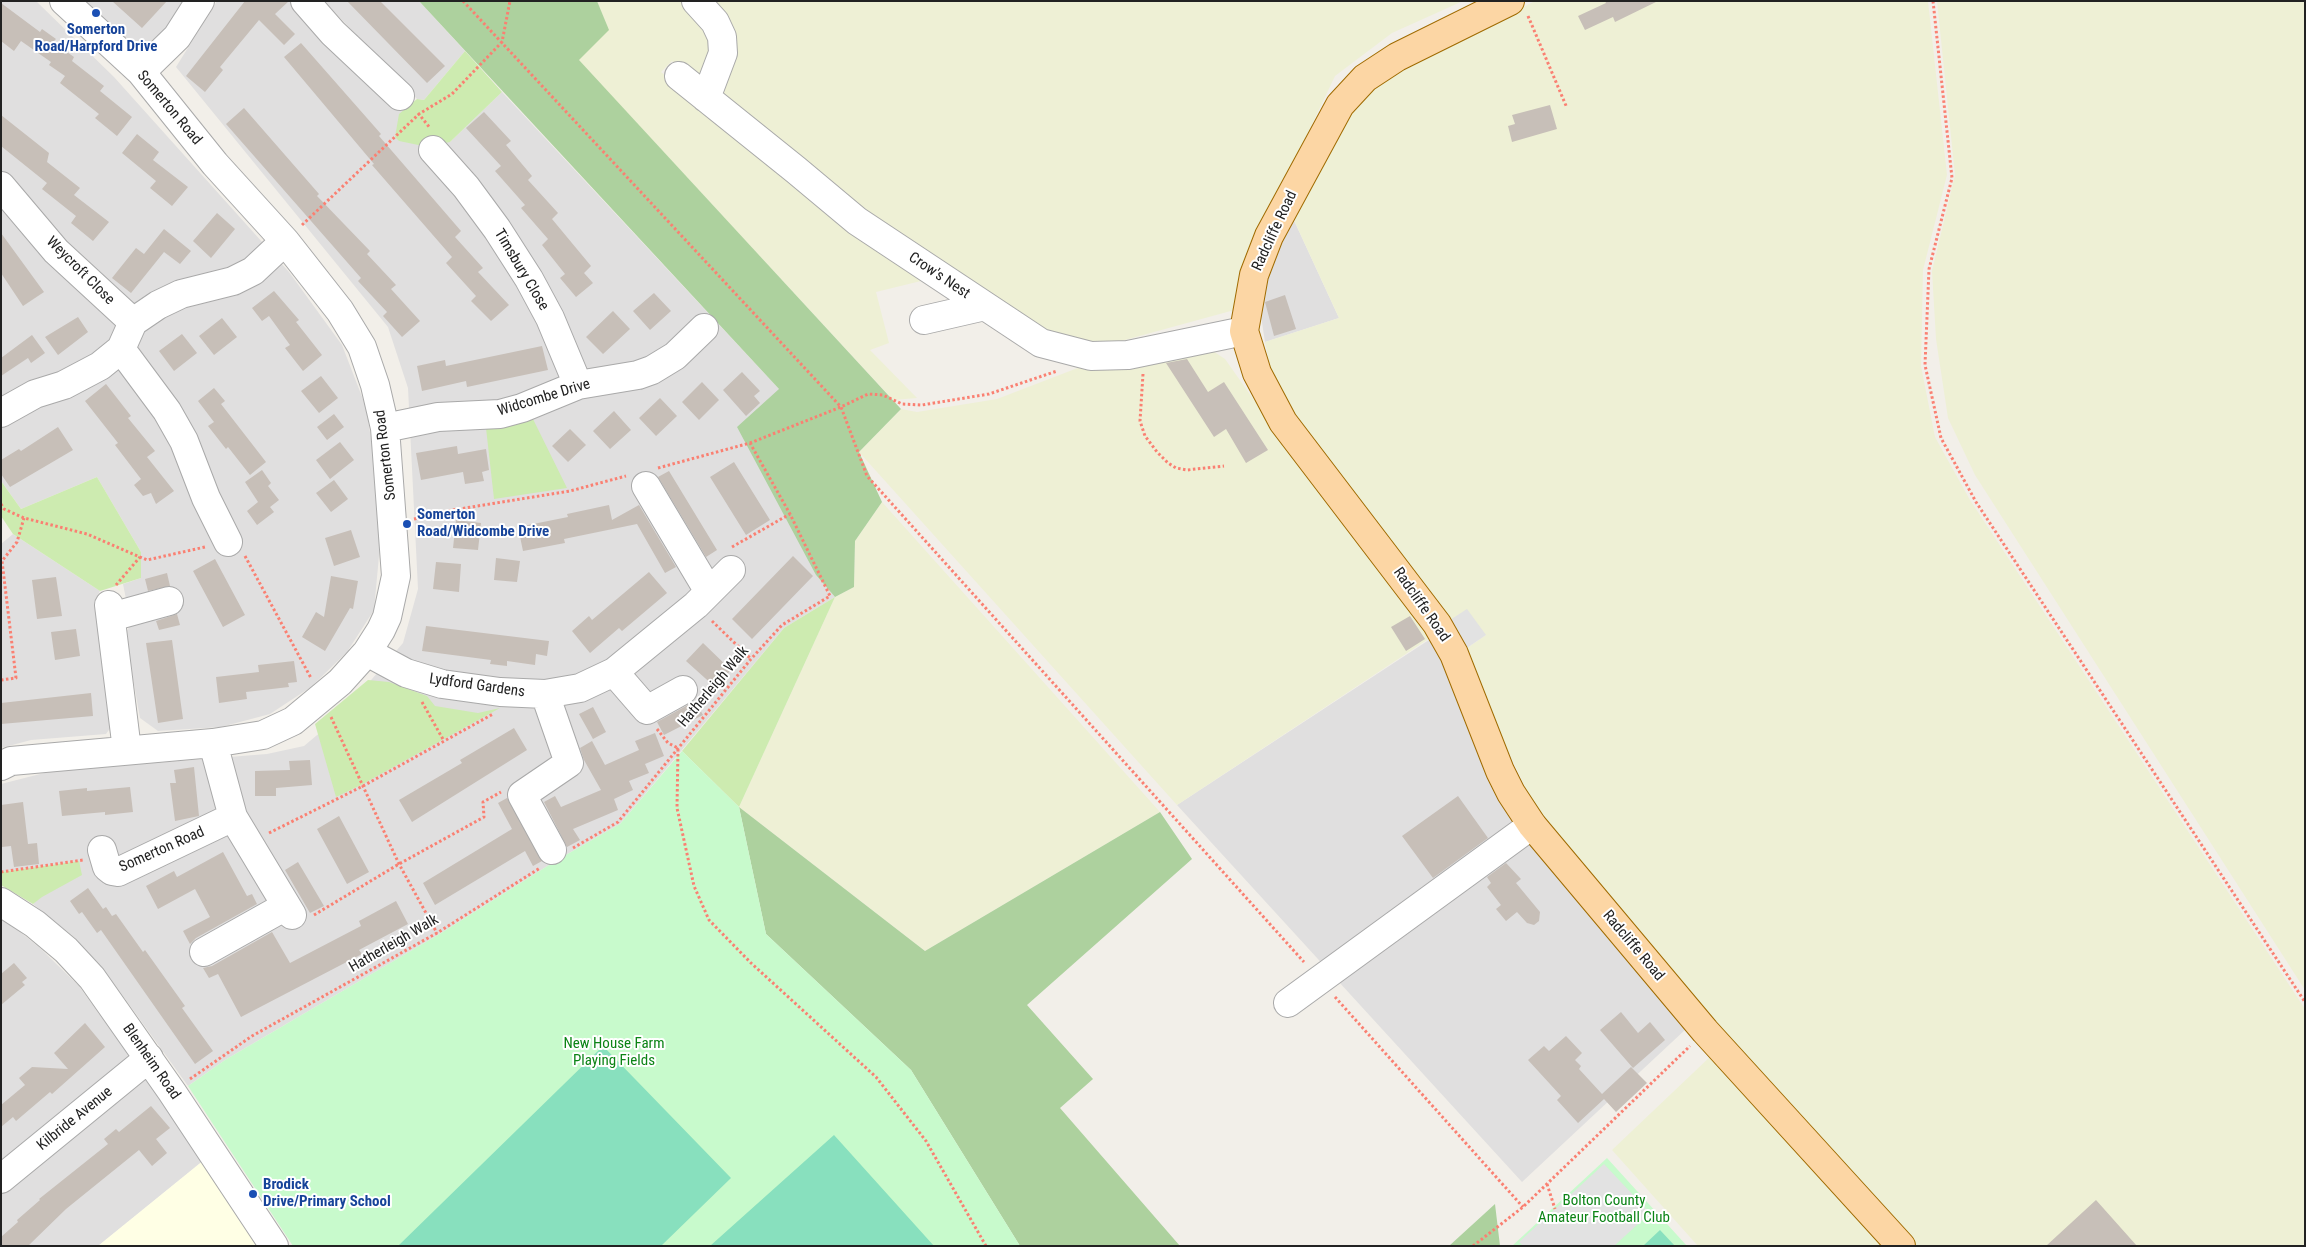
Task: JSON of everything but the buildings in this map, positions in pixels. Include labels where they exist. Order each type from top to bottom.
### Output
[{"type":"main road","name":"Radcliffe Road","points":[[1517,6],[1398,57],[1365,78],[1340,104],[1270,236],[1254,275],[1244,331],[1257,373],[1283,422],[1437,624],[1454,654],[1500,771],[1511,793],[1532,825],[1705,1031],[1901,1246]]},
{"type":"street","name":"Somerton Road","points":[[1,766],[11,760],[213,743],[263,735],[293,721],[340,682],[367,652],[381,630],[393,597],[396,576],[394,524],[386,428],[376,385],[362,347],[340,311],[285,241],[215,164],[141,72],[64,1]]},
{"type":"street","points":[[141,72],[176,37],[200,1]]},
{"type":"street","points":[[304,1],[395,98]]},
{"type":"street","points":[[696,1],[716,22],[722,37],[723,53],[706,98]]},
{"type":"street","name":"Crow's Nest","points":[[679,76],[857,221],[1041,343],[1091,356],[1128,355],[1244,331]]},
{"type":"street","name":"Timsbury Close","points":[[445,156],[497,229],[529,279],[550,318],[578,385]]},
{"type":"street","name":"Weycroft Close","points":[[4,195],[56,251],[133,322]]},
{"type":"street","points":[[4,418],[35,394],[64,385],[100,366],[120,348],[133,322],[158,305],[181,294],[233,281],[253,271],[285,241]]},
{"type":"street","points":[[924,320],[953,325],[985,306]]},
{"type":"street","name":"Widcombe Drive","points":[[386,428],[438,418],[500,414],[522,408],[578,385],[645,372],[700,341]]},
{"type":"street","points":[[120,348],[167,411],[209,481],[228,542]]},
{"type":"street","points":[[644,476],[702,597]]},
{"type":"street","name":"Lydford Gardens","points":[[367,652],[406,673],[442,684],[500,692],[545,694],[580,688],[614,672],[731,570]]},
{"type":"street","points":[[127,750],[117,611],[169,601]]},
{"type":"street","points":[[614,672],[647,710],[683,690]]},
{"type":"street","points":[[545,694],[569,762],[522,795],[557,854]]},
{"type":"street","points":[[204,952],[289,911],[242,833],[213,743]]},
{"type":"street","points":[[1288,1003],[1532,825]]},
{"type":"street","name":"Somerton Road","points":[[103,854],[108,867],[112,871],[124,870],[242,833]]},
{"type":"street","name":"Blenheim Road","points":[[2,904],[35,924],[73,957],[92,978],[149,1058],[274,1246]]},
{"type":"street","name":"Kilbride Avenue","points":[[1,1180],[149,1058]]},
{"type":"path","points":[[463,1],[841,407],[866,476],[1523,1207]]},
{"type":"path","points":[[285,241],[395,98],[452,94],[502,42],[510,1]]},
{"type":"path","points":[[1933,1],[1952,178],[1928,270],[1925,365],[1941,438],[1976,502],[2305,1002]]},
{"type":"path","points":[[1517,6],[1567,108]]},
{"type":"path","points":[[395,98],[442,143],[445,156]]},
{"type":"path","points":[[1144,351],[1140,421],[1145,436],[1168,463],[1176,468],[1187,470],[1224,466]]},
{"type":"path","points":[[394,524],[453,510],[570,491],[644,476],[750,443],[841,407],[868,394],[884,395],[902,404],[922,405],[989,394],[1063,370],[1091,356]]},
{"type":"path","name":"Hatherleigh Walk","points":[[172,1092],[252,1036],[437,933],[557,854],[618,822],[752,659],[782,626],[830,596],[790,514],[750,443]]},
{"type":"path","points":[[1,504],[4,509],[24,518],[87,534],[147,560],[228,542],[241,550],[322,697],[399,864],[437,933]]},
{"type":"path","points":[[731,570],[722,552],[790,514]]},
{"type":"path","points":[[1,680],[16,678],[2,561],[17,542],[24,518]]},
{"type":"path","points":[[117,611],[108,595],[140,557]]},
{"type":"path","points":[[702,597],[752,659]]},
{"type":"path","points":[[406,673],[444,741]]},
{"type":"path","points":[[647,710],[660,736],[678,748],[677,808],[694,886],[709,920],[751,963],[876,1077],[926,1140],[986,1246]]},
{"type":"path","points":[[242,833],[363,786],[495,712]]},
{"type":"path","points":[[289,911],[310,918],[399,864],[484,817],[483,802],[508,789],[522,795]]},
{"type":"path","points":[[1,872],[103,854]]},
{"type":"path","points":[[1473,1246],[1523,1207],[1705,1031]]},
{"type":"path","points":[[1547,1184],[1555,1209]]},
{"type":"shaded area","points":[[1,1],[36,1],[114,77],[289,272],[342,345],[366,407],[375,464],[381,534],[374,610],[347,652],[311,687],[270,714],[221,727],[158,731],[140,718],[125,634],[131,624],[123,584],[141,578],[141,552],[97,477],[21,509],[1,481]]},
{"type":"shaded area","points":[[85,1],[186,1],[170,26],[145,46],[131,42]]},
{"type":"shaded area","points":[[217,1],[291,1],[450,142],[502,92],[779,389],[816,575],[835,597],[784,628],[620,824],[557,860],[438,935],[225,1060],[188,1086],[102,967],[74,937],[33,904],[79,861],[1,872],[1,784],[52,771],[267,754],[304,746],[341,715],[403,643],[418,589],[408,388],[388,327],[176,67]]},
{"type":"shaded area","points":[[324,1],[419,1],[465,51],[424,100],[417,99]]},
{"type":"shaded area","points":[[597,1],[1463,1],[1392,33],[1335,76],[1241,273],[1238,309],[1092,349],[1043,335],[874,226],[672,61],[661,72],[853,227],[925,280],[876,292],[889,343],[870,350],[917,398],[893,400],[578,60],[608,30]]},
{"type":"shaded area","points":[[1535,1],[1928,1],[1947,175],[1923,270],[1921,366],[1935,437],[1970,500],[2305,1009],[2305,1246],[1913,1246],[1761,1079],[1539,816],[1461,652],[1486,635],[1447,622],[1294,414],[1271,371],[1265,342],[1339,318],[1292,216],[1348,110],[1378,81]]},
{"type":"shaded area","points":[[1937,1],[2305,1],[2305,990],[1975,475],[1948,418],[1936,339],[1932,271],[1955,175]]},
{"type":"shaded area","points":[[1292,216],[1339,318],[1265,342],[1259,303],[1263,275]]},
{"type":"shaded area","points":[[1213,351],[1225,359],[1297,461],[1433,636],[1177,805],[859,452],[901,409],[917,412],[997,399],[1088,364]]},
{"type":"shaded area","points":[[882,502],[1160,812],[925,951],[739,807],[835,597],[854,587],[855,541]]},
{"type":"shaded area","points":[[13,534],[100,591],[95,600],[111,727],[106,734],[31,740],[1,748],[1,544]]},
{"type":"shaded area","points":[[1467,609],[1486,635],[1461,652],[1447,622]]},
{"type":"shaded area","points":[[1435,636],[1492,784],[1686,1029],[1522,1182],[1177,805]]},
{"type":"shaded area","points":[[1,920],[14,927],[40,948],[79,986],[204,1160],[98,1246],[1,1246]]},
{"type":"shaded area","points":[[1713,1054],[1888,1246],[1698,1246],[1612,1150]]},
{"type":"shaded area","points":[[204,1160],[256,1246],[98,1246]]},
{"type":"shaded area","name":"Bolton County Amateur Football Club","points":[[1604,1164],[1650,1213],[1614,1246],[1523,1246],[1519,1242]]},
{"type":"green space","points":[[419,1],[597,1],[609,30],[579,60],[901,409],[859,452],[882,502],[855,541],[854,587],[835,597],[816,575],[737,427],[779,389]]},
{"type":"green space","points":[[465,51],[502,92],[450,142],[428,147],[399,141],[395,137],[399,114],[417,99],[424,100]]},
{"type":"green space","points":[[532,417],[567,488],[494,499],[486,428]]},
{"type":"green space","points":[[97,477],[141,552],[141,578],[100,591],[13,534],[1,516],[1,481],[21,509]]},
{"type":"green space","points":[[835,597],[739,807],[682,751],[784,628]]},
{"type":"green space","points":[[368,680],[389,682],[427,696],[435,706],[478,713],[500,708],[336,797],[315,724]]},
{"type":"green space","name":"New House Farm Playing Fields","points":[[682,751],[739,807],[766,934],[911,1070],[1020,1246],[293,1246],[188,1086],[225,1060],[438,935],[557,860],[620,824]]},
{"type":"green space","points":[[739,807],[925,951],[1160,812],[1192,859],[1027,1005],[1093,1079],[1060,1108],[1180,1246],[1020,1246],[911,1070],[766,934]]},
{"type":"green space","points":[[79,861],[82,875],[33,904],[1,885],[1,872]]},
{"type":"green space","points":[[603,1046],[731,1178],[661,1246],[398,1246]]},
{"type":"green space","points":[[834,1135],[934,1246],[710,1246]]},
{"type":"green space","name":"Bolton County Amateur Football Club","points":[[1607,1158],[1687,1246],[1512,1246]]},
{"type":"green space","points":[[1495,1204],[1500,1246],[1449,1246]]},
{"type":"green space","points":[[1660,1230],[1675,1246],[1643,1246]]},
{"type":"place","name":"Somerton Road/Harpford Drive","points":[[96,13]]},
{"type":"place","name":"Somerton Road/Widcombe Drive","points":[[407,524]]},
{"type":"place","name":"Brodick Drive/Primary School","points":[[253,1194]]}]
